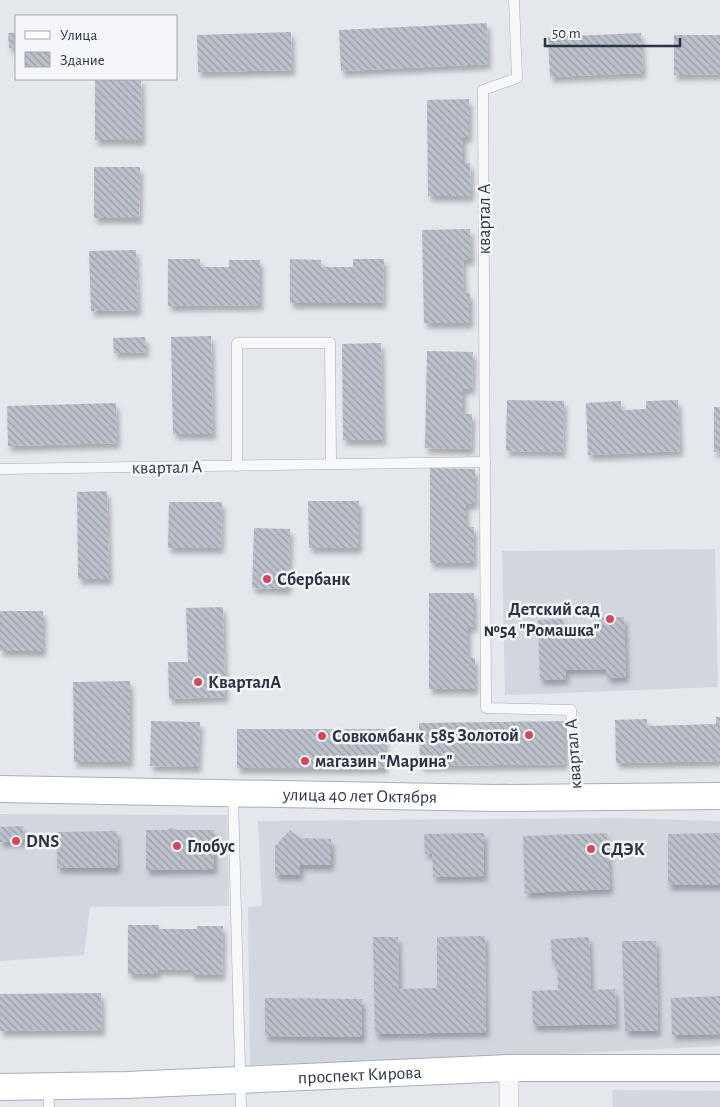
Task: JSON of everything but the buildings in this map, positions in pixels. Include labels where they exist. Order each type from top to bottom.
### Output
[{"type":"street","name":"улица 40 лет Октября","points":[[0,790],[496,798],[720,796]]},
{"type":"street","name":"проспект Кирова","points":[[0,1086],[49,1096],[127,1085],[509,1068],[720,1068]]},
{"type":"street","points":[[509,1068],[509,1107]]},
{"type":"lane","name":"квартал А","points":[[514,0],[517,78],[483,90],[486,708],[571,710],[576,798]]},
{"type":"lane","points":[[237,466],[237,343],[330,343],[331,464]]},
{"type":"lane","name":"квартал А","points":[[0,469],[485,462]]},
{"type":"lane","points":[[233,794],[241,1107]]},
{"type":"shaded area","name":"Детский сад №54 \"Ромашка\"","points":[[715,549],[718,687],[505,695],[502,551]]},
{"type":"shaded area","points":[[0,814],[227,815],[229,906],[90,907],[84,955],[0,961]]},
{"type":"shaded area","points":[[616,818],[720,821],[720,1046],[520,1056],[250,1065],[248,907],[262,906],[258,821]]},
{"type":"shaded area","points":[[612,1090],[720,1091],[720,1107],[613,1107]]},
{"type":"place","name":"Сбербанк","points":[[267,579]]},
{"type":"place","name":"Детский сад №54 \"Ромашка\"","points":[[610,619]]},
{"type":"place","name":"КварталА","points":[[198,682]]},
{"type":"place","name":"585 Золотой","points":[[529,735]]},
{"type":"place","name":"Совкомбанк","points":[[322,736]]},
{"type":"place","name":"магазин \"Марина\"","points":[[305,761]]},
{"type":"place","name":"DNS","points":[[16,841]]},
{"type":"place","name":"Глобус","points":[[177,846]]},
{"type":"place","name":"СДЭК","points":[[591,849]]}]
